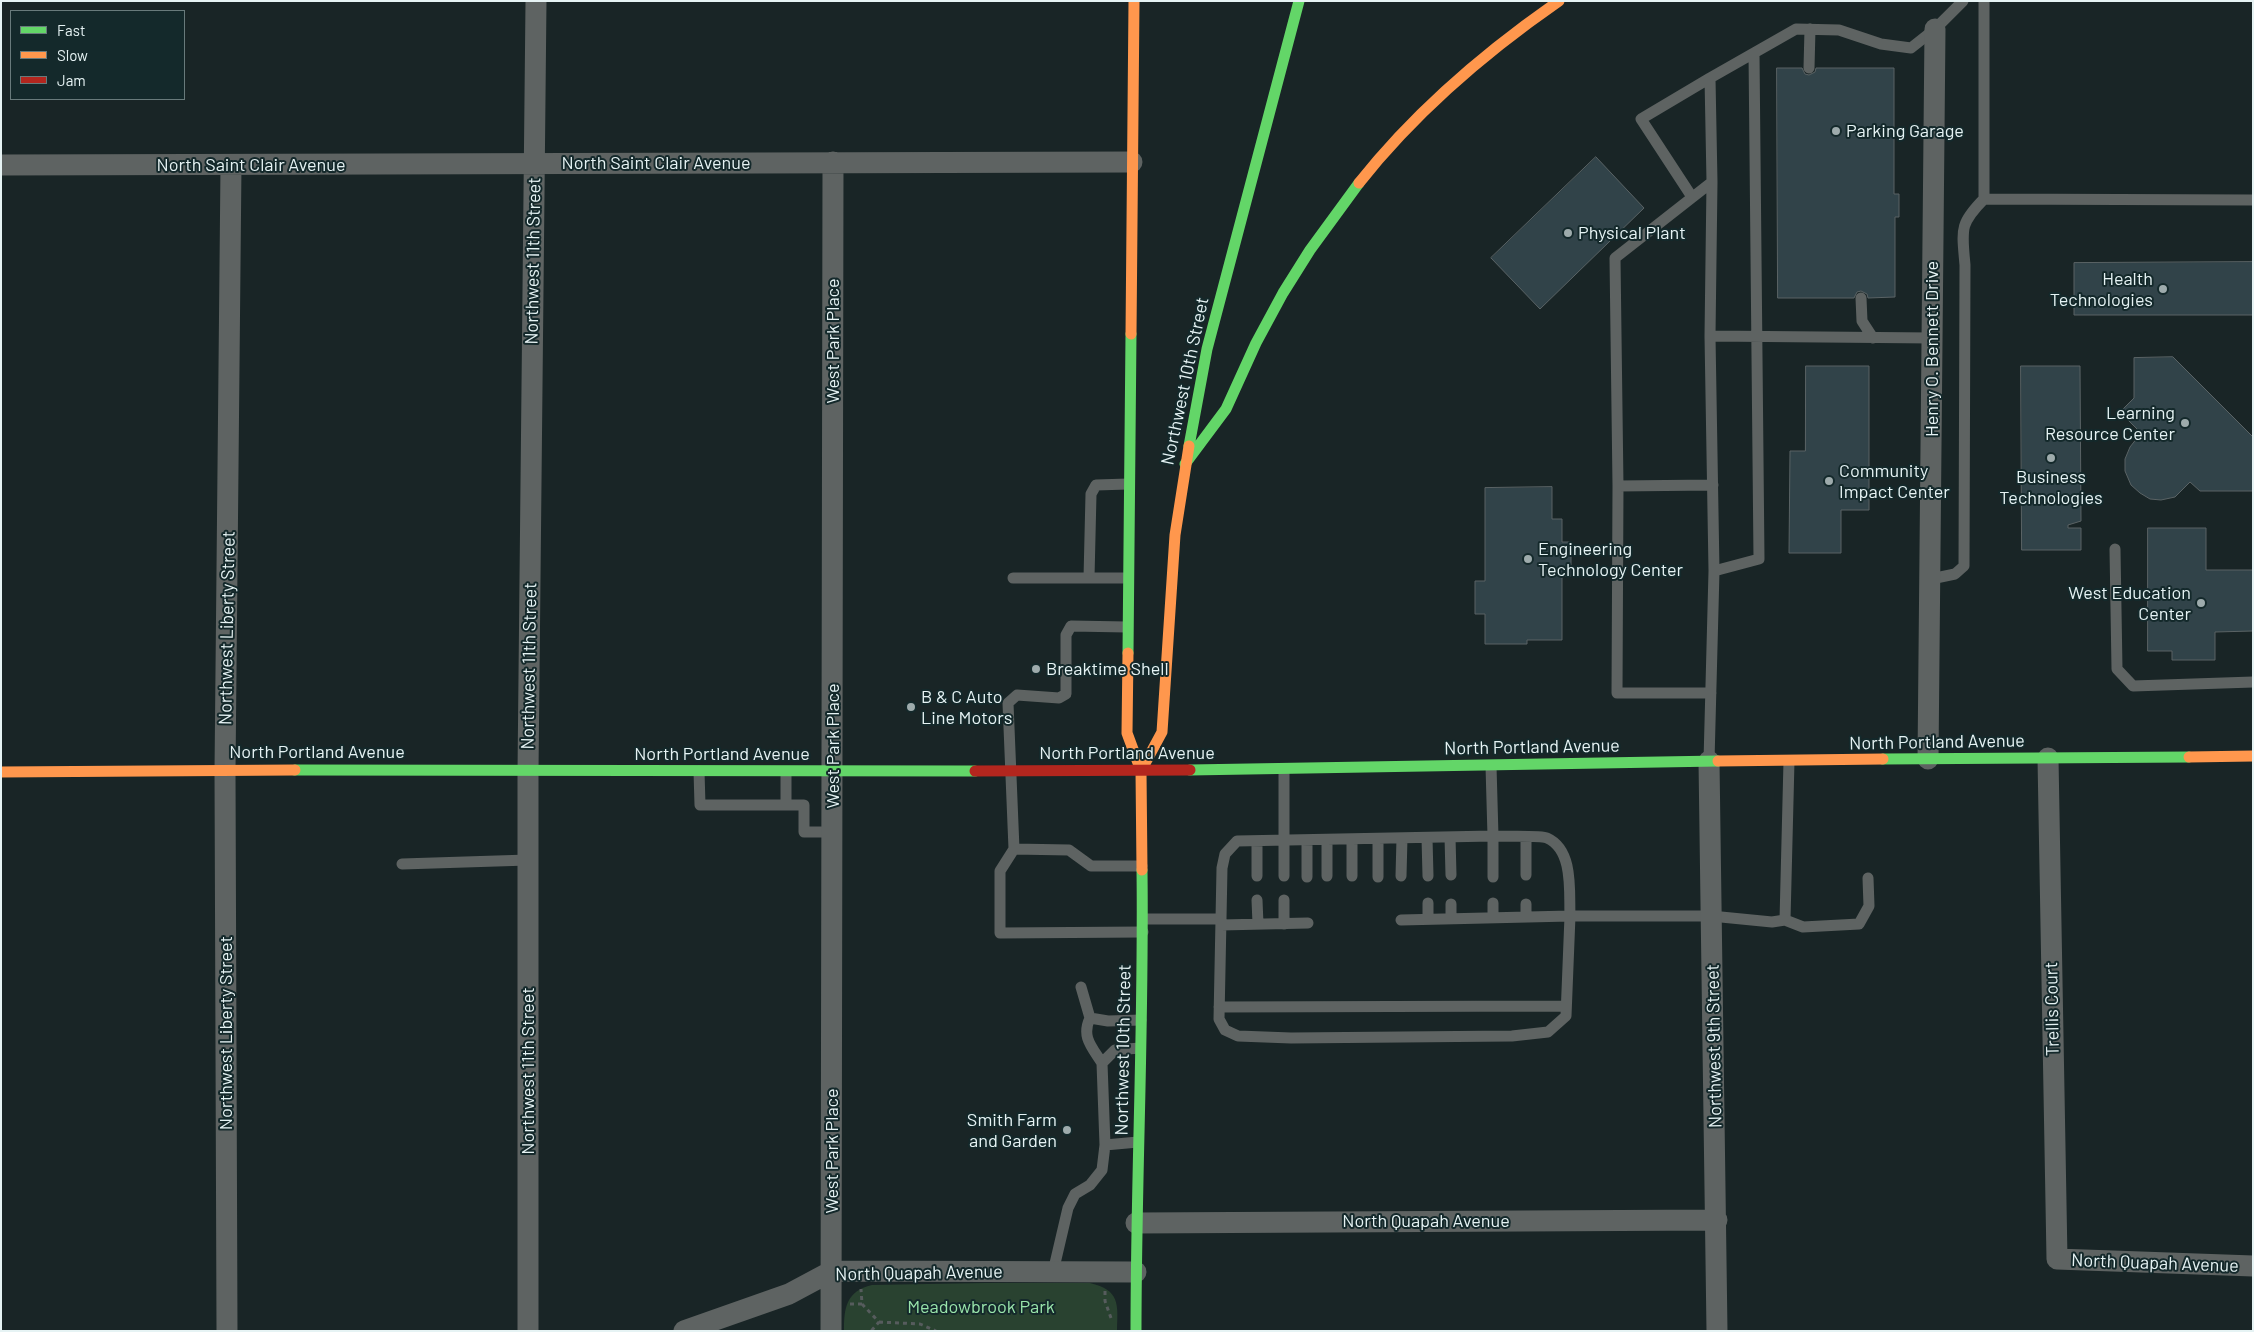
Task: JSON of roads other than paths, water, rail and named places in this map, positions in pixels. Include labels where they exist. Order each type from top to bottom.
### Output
[{"type":"main road","name":"Northwest 10th Street","points":[[1134,1],[1127,734],[1141,771],[1143,932],[1136,1223],[1136,1331]]},
{"type":"main road","name":"Northwest 10th Street","points":[[1141,771],[1162,732],[1172,572],[1186,464],[1207,349],[1299,1]]},
{"type":"main road","points":[[1186,464],[1223,414],[1252,351],[1314,243],[1360,181],[1409,124],[1461,74],[1526,23],[1559,1]]},
{"type":"main road","name":"North Portland Avenue","points":[[1,772],[225,770],[1141,771],[1709,761],[2253,756]]},
{"type":"street","name":"Northwest 11th Street","points":[[528,1331],[528,771],[536,1]]},
{"type":"street","name":"Henry O. Bennett Drive","points":[[1928,759],[1935,29]]},
{"type":"street","name":"West Park Place","points":[[832,1331],[833,162]]},
{"type":"street","name":"North Saint Clair Avenue","points":[[1,164],[1132,162]]},
{"type":"street","name":"Northwest Liberty Street","points":[[227,1331],[225,770],[231,165]]},
{"type":"street","name":"Trellis Court","points":[[2048,758],[2057,1259]]},
{"type":"street","name":"Northwest 9th Street","points":[[1709,761],[1717,1220],[1717,1331]]},
{"type":"street","name":"North Quapah Avenue","points":[[1136,1223],[1717,1220]]},
{"type":"street","name":"North Quapah Avenue","points":[[2057,1259],[2253,1266]]},
{"type":"street","name":"North Quapah Avenue","points":[[684,1331],[789,1294],[832,1271],[1136,1272]]},
{"type":"lane","points":[[1692,197],[1641,119],[1796,29],[1840,30],[1881,44],[1911,48],[1935,29],[1963,1]]},
{"type":"lane","points":[[1930,579],[1955,574],[1964,566],[1965,264],[1963,236],[1967,218],[1984,199],[1984,1]]},
{"type":"lane","points":[[1809,68],[1810,29]]},
{"type":"lane","points":[[1714,571],[1760,558],[1754,53]]},
{"type":"lane","points":[[1709,761],[1714,571],[1710,336],[1712,182],[1710,78]]},
{"type":"lane","points":[[1711,693],[1617,693],[1618,486],[1615,258],[1712,182]]},
{"type":"lane","points":[[1984,199],[2253,200]]},
{"type":"lane","points":[[1861,298],[1862,322],[1873,338]]},
{"type":"lane","points":[[1710,336],[1932,338]]},
{"type":"lane","points":[[1089,578],[1091,494],[1093,488],[1096,485],[1128,484]]},
{"type":"lane","points":[[1618,486],[1713,485]]},
{"type":"lane","points":[[2115,549],[2115,646],[2117,669],[2123,678],[2133,686],[2253,682]]},
{"type":"lane","points":[[1014,578],[1128,578]]},
{"type":"lane","points":[[1127,627],[1071,626],[1066,635],[1066,694],[1059,698],[1017,695],[1008,702],[1014,849],[1000,871],[1000,933],[1143,932]]},
{"type":"lane","points":[[1785,920],[1789,761]]},
{"type":"lane","points":[[1491,766],[1493,877]]},
{"type":"lane","points":[[1284,769],[1284,876]]},
{"type":"lane","points":[[699,771],[700,805],[804,805],[804,832],[833,832]]},
{"type":"lane","points":[[786,772],[786,805]]},
{"type":"lane","points":[[1450,837],[1451,875]]},
{"type":"lane","points":[[1450,837],[1546,837],[1559,846],[1567,863],[1570,916],[1566,1016],[1548,1032],[1512,1036],[1291,1038],[1238,1036],[1225,1030],[1219,1019],[1222,868],[1225,854],[1237,841],[1450,837]]},
{"type":"lane","points":[[1526,837],[1526,875]]},
{"type":"lane","points":[[1401,876],[1402,838]]},
{"type":"lane","points":[[1428,838],[1428,876]]},
{"type":"lane","points":[[1352,839],[1352,876]]},
{"type":"lane","points":[[1378,839],[1378,877]]},
{"type":"lane","points":[[1307,840],[1307,877]]},
{"type":"lane","points":[[1327,840],[1327,876]]},
{"type":"lane","points":[[1257,841],[1257,876]]},
{"type":"lane","points":[[1014,849],[1069,850],[1092,866],[1142,866]]},
{"type":"lane","points":[[402,864],[528,860]]},
{"type":"lane","points":[[1401,920],[1570,916],[1711,916],[1772,922],[1785,920],[1803,927],[1859,924],[1869,906],[1868,878]]},
{"type":"lane","points":[[1258,900],[1258,924]]},
{"type":"lane","points":[[1284,900],[1284,924]]},
{"type":"lane","points":[[1428,903],[1428,919]]},
{"type":"lane","points":[[1451,904],[1451,919]]},
{"type":"lane","points":[[1493,904],[1493,918]]},
{"type":"lane","points":[[1526,904],[1526,917]]},
{"type":"lane","points":[[1143,919],[1258,924],[1308,923]]},
{"type":"lane","points":[[1053,1272],[1068,1208],[1075,1194],[1090,1186],[1102,1170],[1104,1145],[1102,1063],[1086,1037],[1085,1027],[1090,1018],[1081,987]]},
{"type":"lane","points":[[1219,1007],[1566,1006]]},
{"type":"lane","points":[[1090,1018],[1108,1021],[1141,1020]]},
{"type":"lane","points":[[1102,1063],[1114,1050],[1140,1048]]},
{"type":"lane","points":[[1104,1145],[1138,1142]]},
{"type":"place","name":"Parking Garage","points":[[1836,131]]},
{"type":"place","name":"Physical Plant","points":[[1568,233]]},
{"type":"place","name":"Health Technologies","points":[[2163,289]]},
{"type":"place","name":"Learning Resource Center","points":[[2185,423]]},
{"type":"place","name":"Business Technologies","points":[[2051,458]]},
{"type":"place","name":"Community Impact Center","points":[[1829,481]]},
{"type":"place","name":"Engineering Technology Center","points":[[1528,559]]},
{"type":"place","name":"West Education Center","points":[[2201,603]]},
{"type":"place","name":"Breaktime Shell","points":[[1036,669]]},
{"type":"place","name":"B & C Auto Line Motors","points":[[911,707]]},
{"type":"place","name":"Smith Farm and Garden","points":[[1067,1130]]},
{"type":"park label","name":"Meadowbrook Park","points":[[981,1307]]}]
